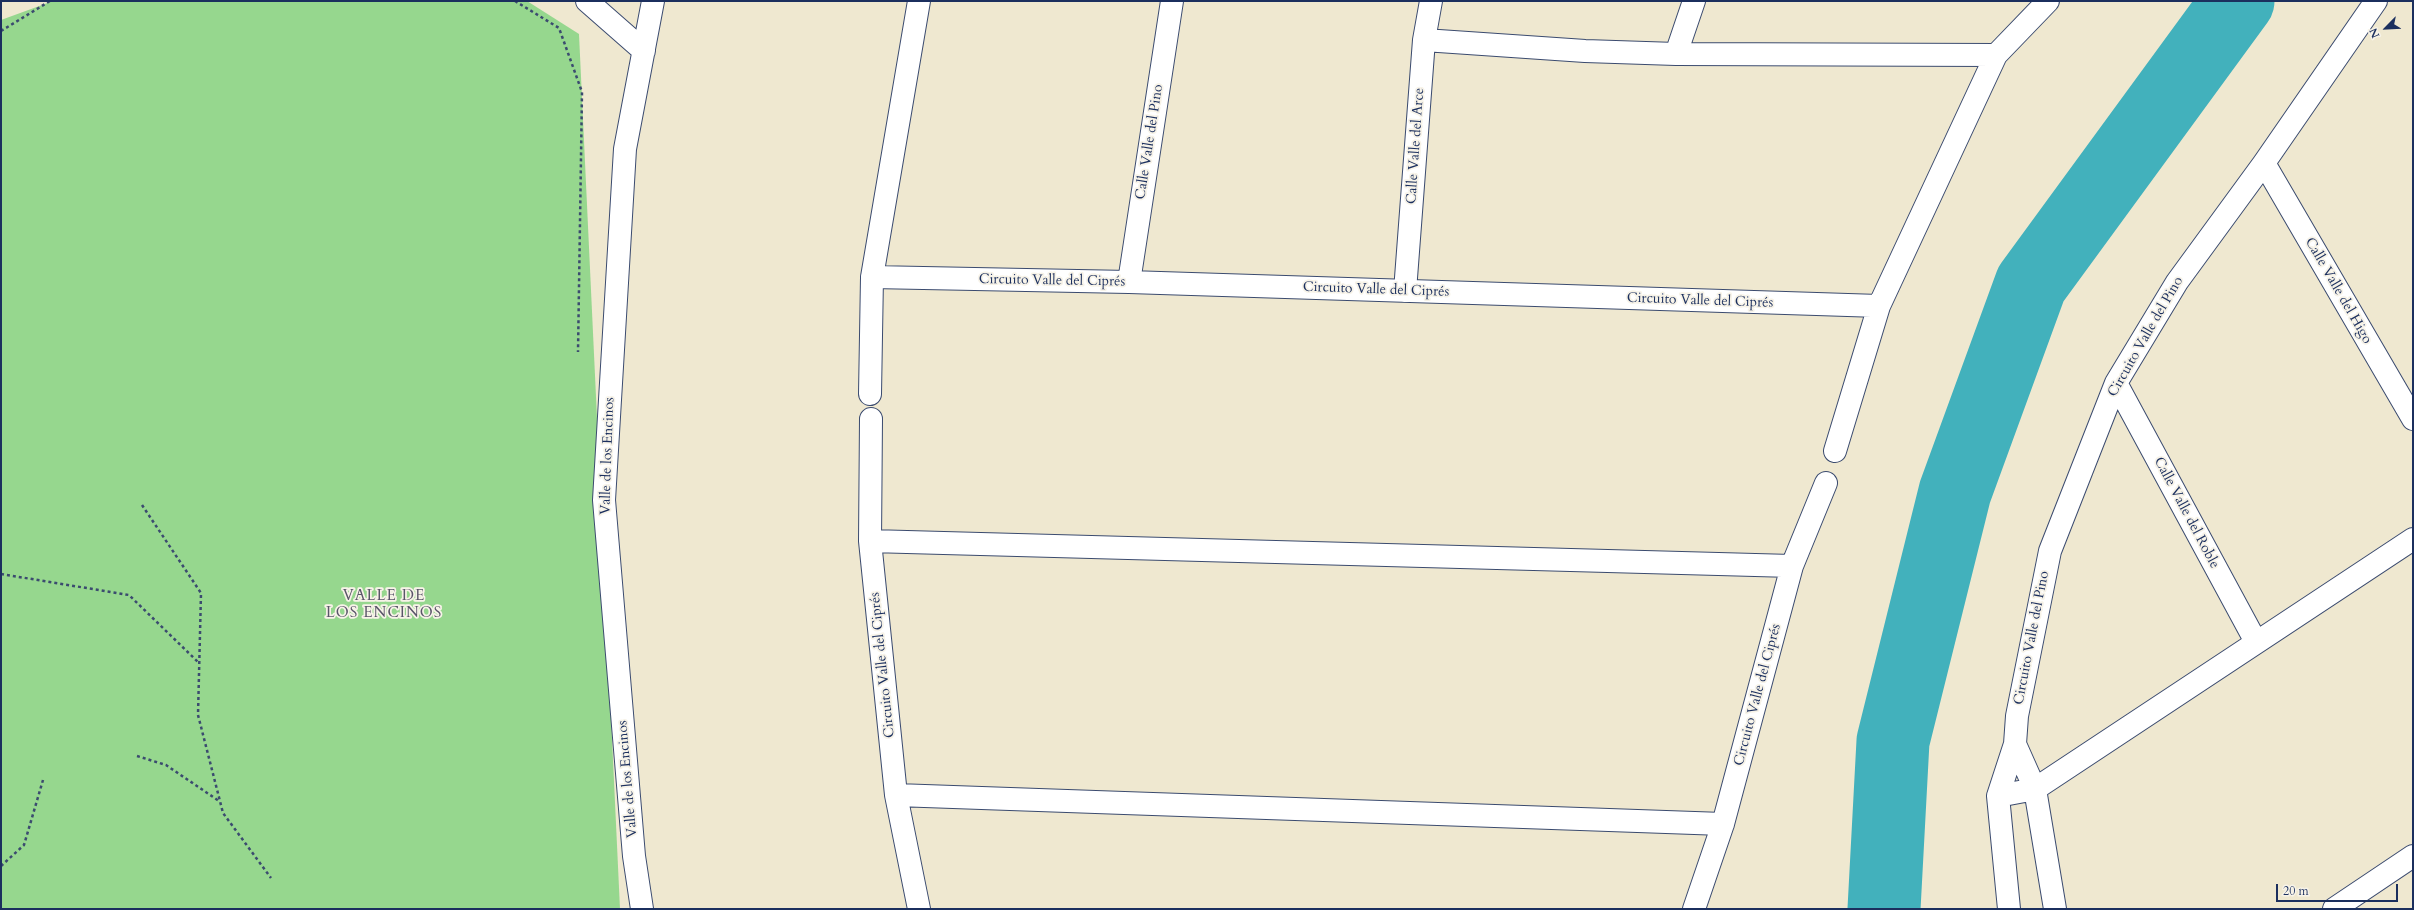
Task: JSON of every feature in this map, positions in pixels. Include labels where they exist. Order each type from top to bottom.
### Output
[{"type":"street","points":[[587,1],[644,51]]},
{"type":"street","name":"Valle de los Encinos","points":[[642,909],[634,856],[604,500],[625,149],[652,1]]},
{"type":"street","points":[[870,394],[872,277],[919,1]]},
{"type":"street","name":"Calle Valle del Pino","points":[[1128,282],[1172,1]]},
{"type":"street","name":"Calle Valle del Arce","points":[[1405,291],[1424,40],[1431,1]]},
{"type":"street","points":[[1676,54],[1694,1]]},
{"type":"street","points":[[1834,451],[1879,306],[1996,55],[2048,1]]},
{"type":"street","name":"Circuito Valle del Pino","points":[[2009,909],[1998,796],[2015,744],[2017,716],[2050,552],[2116,383],[2177,282],[2264,163],[2376,1]]},
{"type":"street","points":[[1424,40],[1585,51],[1676,54],[1996,55]]},
{"type":"street","name":"Calle Valle del Higo","points":[[2264,163],[2413,419]]},
{"type":"street","name":"Circuito Valle del Ciprés","points":[[872,277],[1128,282],[1879,306]]},
{"type":"street","name":"Calle Valle del Roble","points":[[2116,383],[2256,642]]},
{"type":"street","name":"Circuito Valle del Ciprés","points":[[871,419],[870,541],[896,795],[919,909]]},
{"type":"street","name":"Circuito Valle del Ciprés","points":[[1694,909],[1723,824],[1792,566],[1826,483]]},
{"type":"street","points":[[1998,796],[2035,789],[2413,539]]},
{"type":"street","points":[[870,541],[1792,566]]},
{"type":"street","name":"Circuito Valle del Pino","points":[[2015,744],[2035,789],[2055,909]]},
{"type":"street","points":[[896,795],[1723,824]]},
{"type":"street","points":[[2334,909],[2413,856]]},
{"type":"path","points":[[1,31],[50,1]]},
{"type":"path","points":[[142,505],[201,593],[198,662],[198,715],[223,813],[271,878]]},
{"type":"path","points":[[1,574],[129,594],[198,662]]},
{"type":"path","points":[[137,756],[166,764],[220,801]]},
{"type":"path","points":[[1,866],[24,844],[43,780]]},
{"type":"green space","points":[[53,1],[527,1],[579,34],[620,909],[1,909],[1,20]]},
{"type":"waterway","points":[[1884,909],[1893,741],[1955,492],[2031,284],[2238,1]]},
{"type":"district","name":"VALLE DE LOS ENCINOS","points":[[384,606]]}]
